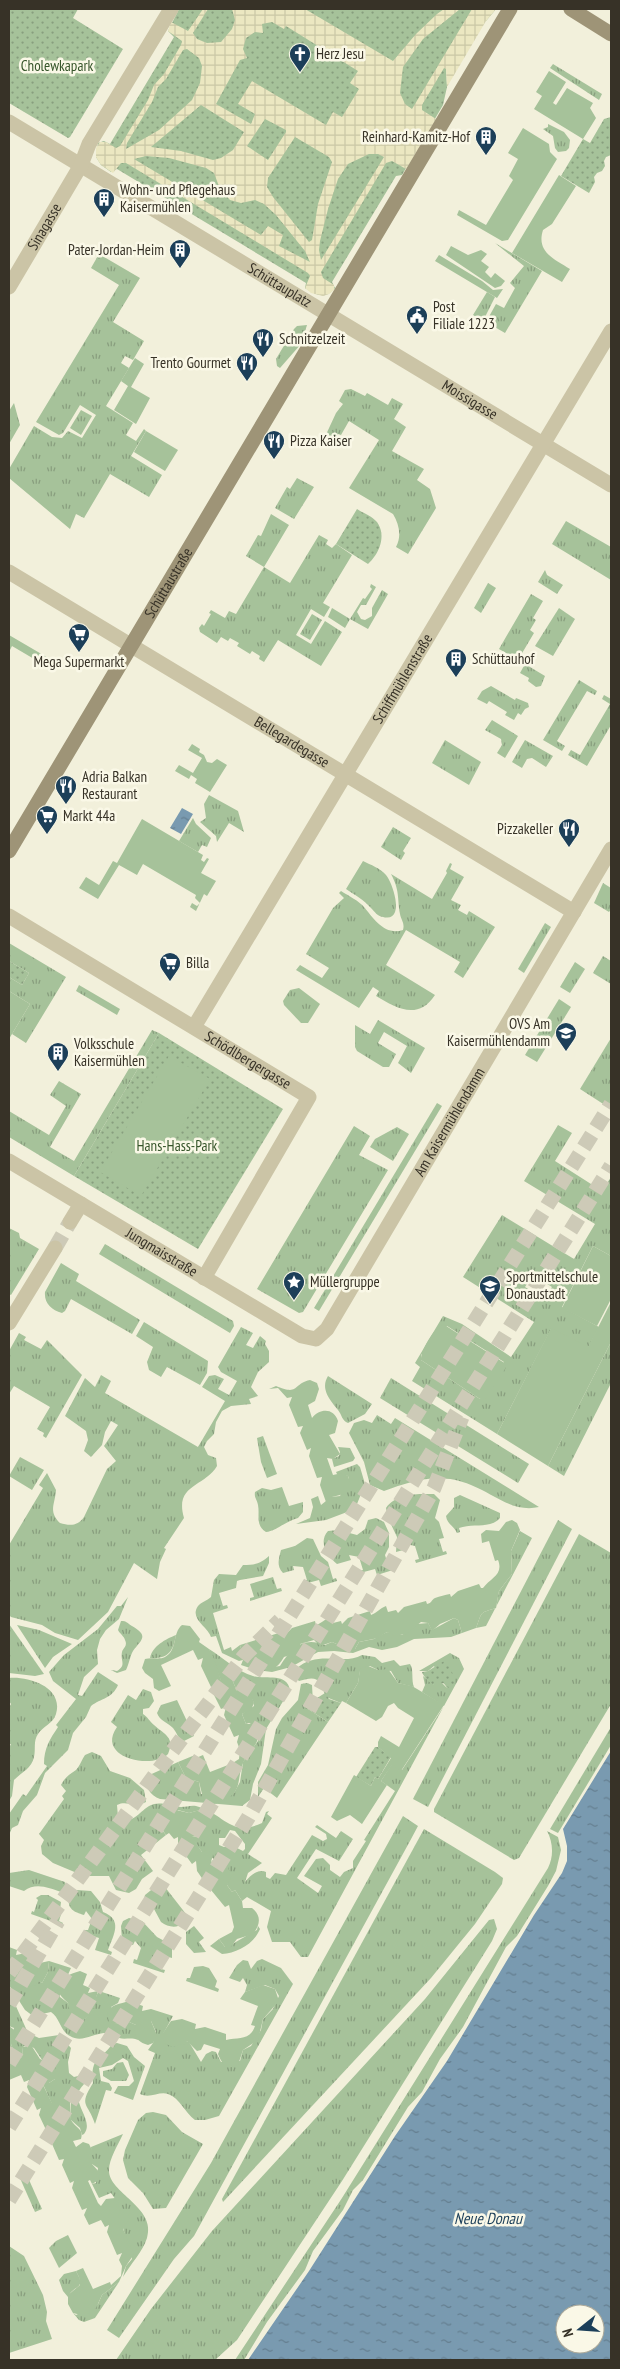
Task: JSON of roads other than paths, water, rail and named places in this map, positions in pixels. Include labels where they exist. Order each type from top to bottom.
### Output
[{"type":"street","points":[[9,122],[81,166],[89,144],[171,9]]},
{"type":"street","name":"Schüttauplatz","points":[[81,166],[328,314],[510,9]]},
{"type":"street","points":[[571,9],[611,34]]},
{"type":"street","name":"Sinagasse","points":[[9,287],[81,166]]},
{"type":"street","name":"Moissigasse","points":[[328,314],[611,485]]},
{"type":"street","name":"Schüttaustraße","points":[[9,851],[328,314]]},
{"type":"street","name":"Schiffmühlenstraße","points":[[194,1027],[611,331]]},
{"type":"street","name":"Bellegardegasse","points":[[9,572],[574,912]]},
{"type":"street","name":"Am Kaisermühlendamm","points":[[313,1338],[327,1329],[332,1321],[611,849]]},
{"type":"street","name":"Schödlbergergasse","points":[[9,916],[309,1097],[204,1278]]},
{"type":"street","name":"Jungmaisstraße","points":[[9,1161],[302,1336],[313,1338]]},
{"type":"street","points":[[70,1222],[81,1204]]},
{"type":"street","points":[[9,1323],[55,1248]]},
{"type":"water","points":[[182,808],[193,814],[181,834],[170,828]]},
{"type":"water","name":"Neue Donau","points":[[611,1751],[611,2360],[248,2360],[309,2271],[395,2136],[447,2061],[534,1915],[562,1873],[567,1861],[567,1846],[563,1829]]},
{"type":"tunnel","points":[[9,2063],[611,1104]]},
{"type":"tunnel","points":[[9,2127],[611,1166]]},
{"type":"tunnel","points":[[55,1248],[70,1222]]},
{"type":"tunnel","points":[[9,2200],[248,1818],[434,1488],[462,1417]]},
{"type":"tunnel","points":[[9,1973],[244,1656],[280,1620]]},
{"type":"tunnel","points":[[9,2004],[58,1921]]},
{"type":"place","name":"Herz Jesu","points":[[300,73]]},
{"type":"place","name":"Reinhard-Kamitz-Hof","points":[[486,156]]},
{"type":"place","name":"Wohn- und Pflegehaus Kaisermühlen","points":[[104,218]]},
{"type":"place","name":"Pater-Jordan-Heim","points":[[180,269]]},
{"type":"place","name":"Post Filiale 1223","points":[[417,335]]},
{"type":"place","name":"Schnitzelzeit","points":[[263,358]]},
{"type":"place","name":"Trento Gourmet","points":[[247,382]]},
{"type":"place","name":"Pizza Kaiser","points":[[274,460]]},
{"type":"place","name":"Mega Supermarkt","points":[[79,653]]},
{"type":"place","name":"Schüttauhof","points":[[456,678]]},
{"type":"place","name":"Adria Balkan Restaurant","points":[[66,805]]},
{"type":"place","name":"Markt 44a","points":[[47,835]]},
{"type":"place","name":"Pizzakeller","points":[[569,848]]},
{"type":"place","name":"Billa","points":[[170,982]]},
{"type":"place","name":"OVS Am Kaisermühlendamm","points":[[566,1052]]},
{"type":"place","name":"Volksschule Kaisermühlen","points":[[58,1072]]},
{"type":"place","name":"Müllergruppe","points":[[294,1301]]},
{"type":"place","name":"Sportmittelschule Donaustadt","points":[[490,1305]]},
{"type":"park label","name":"Cholewkapark","points":[[57,66]]},
{"type":"park label","name":"Hans-Hass-Park","points":[[177,1146]]}]
